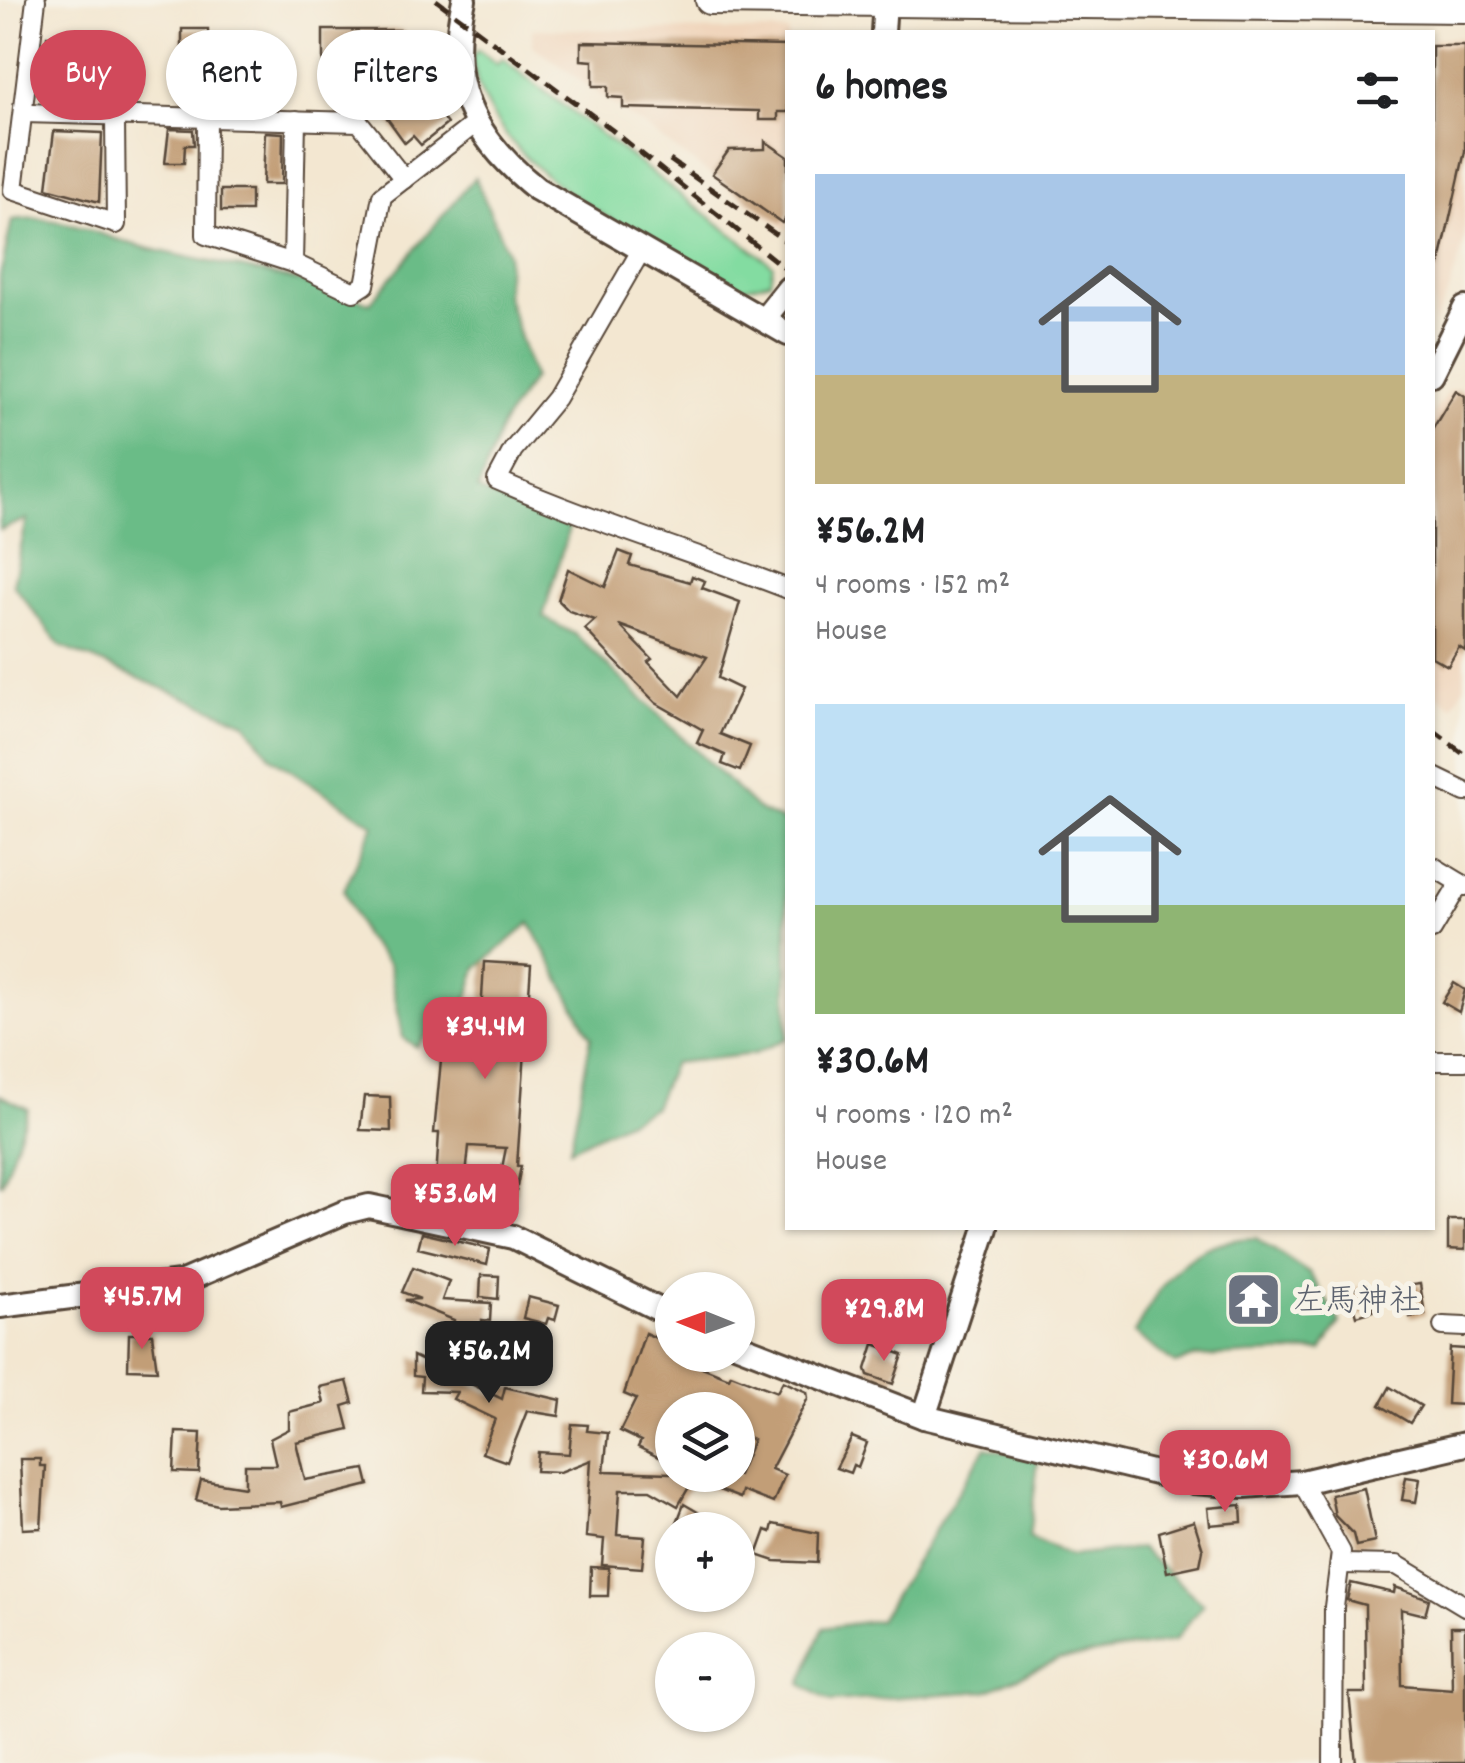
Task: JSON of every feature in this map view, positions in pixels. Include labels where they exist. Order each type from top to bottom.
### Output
[{"type":"main road","points":[[710,0],[1388,3],[1465,8]]},
{"type":"street","points":[[36,0],[13,190],[116,224],[115,120]]},
{"type":"street","points":[[464,0],[457,62],[476,123],[512,169],[537,189],[785,332]]},
{"type":"street","points":[[883,30],[885,2]]},
{"type":"street","points":[[24,113],[30,113]]},
{"type":"street","points":[[207,120],[206,235],[293,263],[354,292],[365,286],[382,196],[476,123]]},
{"type":"street","points":[[293,263],[296,120],[359,122],[404,179]]},
{"type":"street","points":[[642,249],[556,398],[513,450],[497,480],[596,523],[698,554],[785,588]]},
{"type":"street","points":[[764,318],[785,293]]},
{"type":"street","points":[[1435,368],[1465,308]]},
{"type":"street","points":[[1435,777],[1464,790]]},
{"type":"street","points":[[1435,868],[1462,884],[1435,925]]},
{"type":"street","points":[[1435,1061],[1465,1061]]},
{"type":"street","points":[[0,1306],[180,1283],[345,1212],[368,1206],[513,1237],[655,1308]]},
{"type":"street","points":[[924,1417],[985,1230]]},
{"type":"street","points":[[1443,1326],[1465,1327]]},
{"type":"street","points":[[755,1352],[924,1417],[1192,1482],[1244,1486],[1302,1482],[1465,1444]]},
{"type":"street","points":[[1302,1482],[1341,1552],[1334,1608],[1333,1763]]},
{"type":"street","points":[[1341,1564],[1397,1565],[1465,1606]]},
{"type":"shaded area","points":[[532,29],[785,32],[785,229],[532,45]]},
{"type":"shaded area","points":[[1435,38],[1465,38],[1465,239],[1450,289],[1435,321]]},
{"type":"shaded area","points":[[1448,391],[1465,391],[1465,686],[1452,706],[1435,693],[1435,411]]},
{"type":"green space","points":[[478,50],[497,64],[502,59],[773,265],[770,281],[744,288],[619,224],[540,170],[508,138],[484,101],[474,55]]},
{"type":"green space","points":[[475,177],[508,254],[506,294],[533,378],[501,426],[478,490],[569,528],[543,617],[576,635],[757,809],[785,822],[785,1039],[754,1054],[673,1063],[654,1107],[570,1149],[591,1037],[530,923],[477,968],[462,1017],[438,1023],[416,1047],[403,1038],[389,965],[363,935],[344,890],[374,825],[271,757],[245,722],[60,646],[13,584],[27,519],[0,530],[0,277],[12,220],[60,222],[139,246],[284,277],[370,303]]},
{"type":"green space","points":[[0,1095],[28,1109],[2,1183],[0,1183]]},
{"type":"green space","points":[[1256,1238],[1310,1274],[1340,1322],[1322,1351],[1196,1357],[1175,1364],[1134,1333],[1156,1295],[1180,1265],[1212,1246]]},
{"type":"green space","points":[[986,1447],[1038,1460],[1029,1537],[1071,1556],[1140,1548],[1203,1604],[1174,1641],[1058,1660],[986,1691],[831,1702],[801,1684],[823,1628],[879,1620]]},
{"type":"building","points":[[581,42],[785,46],[785,112],[778,112],[778,120],[759,120],[759,111],[623,108],[623,98],[608,97],[608,86],[593,86],[593,61],[581,60]]},
{"type":"building","points":[[1435,46],[1465,46],[1465,151],[1438,271]]},
{"type":"building","points":[[388,120],[444,120],[447,124],[421,145],[413,136],[405,143]]},
{"type":"building","points":[[169,129],[193,130],[194,145],[185,145],[184,163],[165,163]]},
{"type":"building","points":[[54,131],[102,133],[99,202],[47,188]]},
{"type":"building","points":[[265,132],[283,133],[282,184],[263,184]]},
{"type":"building","points":[[765,141],[785,155],[782,223],[712,174],[729,150],[765,149]]},
{"type":"building","points":[[221,190],[251,190],[251,211],[221,211]]},
{"type":"building","points":[[1456,390],[1465,396],[1465,651],[1459,647],[1448,666],[1435,659],[1435,425]]},
{"type":"building","points":[[619,551],[632,556],[629,565],[690,582],[692,576],[705,581],[702,588],[740,602],[718,678],[741,689],[720,734],[750,746],[740,771],[722,764],[725,755],[697,743],[703,730],[656,703],[613,659],[585,629],[595,620],[569,611],[558,600],[568,569],[605,587]],"holes":[[[619,625],[707,657],[681,696]]]},
{"type":"building","points":[[484,962],[531,965],[517,1166],[521,1166],[515,1197],[497,1193],[506,1148],[469,1146],[464,1196],[435,1196],[439,1133],[434,1133],[444,1030],[480,1034]]},
{"type":"building","points":[[1454,983],[1465,990],[1459,1012],[1442,1002]]},
{"type":"building","points":[[364,1096],[390,1097],[391,1131],[360,1130]]},
{"type":"building","points":[[1448,1220],[1465,1220],[1465,1250],[1448,1249]]},
{"type":"building","points":[[422,1233],[490,1249],[487,1265],[418,1248]]},
{"type":"building","points":[[413,1267],[449,1281],[442,1300],[491,1303],[490,1321],[482,1320],[481,1354],[452,1353],[454,1320],[405,1300],[420,1299],[402,1292]]},
{"type":"building","points":[[481,1275],[499,1276],[498,1299],[480,1297]]},
{"type":"building","points":[[1254,1279],[1273,1291],[1256,1318],[1237,1306]]},
{"type":"building","points":[[1420,1284],[1425,1314],[1410,1317],[1405,1286]]},
{"type":"building","points":[[1368,1286],[1374,1311],[1357,1316],[1350,1290]]},
{"type":"building","points":[[528,1297],[559,1305],[555,1320],[548,1318],[546,1324],[523,1318]]},
{"type":"building","points":[[645,1333],[655,1337],[655,1372],[714,1372],[729,1378],[731,1374],[777,1392],[783,1381],[807,1392],[808,1398],[771,1469],[785,1475],[773,1503],[745,1492],[755,1492],[755,1392],[655,1392],[655,1456],[638,1447],[641,1441],[620,1431],[636,1399],[624,1394]]},
{"type":"building","points":[[129,1334],[152,1334],[157,1370],[128,1369]]},
{"type":"building","points":[[874,1344],[903,1355],[893,1384],[868,1375],[866,1369]]},
{"type":"building","points":[[1450,1348],[1465,1349],[1465,1405],[1447,1404]]},
{"type":"building","points":[[413,1356],[502,1399],[505,1387],[561,1400],[559,1416],[527,1411],[507,1462],[482,1453],[495,1419],[453,1399],[457,1392],[421,1391],[422,1377],[413,1376]]},
{"type":"building","points":[[347,1381],[353,1403],[343,1406],[349,1429],[296,1442],[305,1480],[365,1469],[369,1485],[281,1507],[280,1502],[218,1505],[196,1500],[201,1480],[245,1487],[245,1465],[276,1465],[270,1439],[289,1429],[289,1412],[324,1403],[320,1387]]},
{"type":"building","points":[[1390,1387],[1421,1406],[1410,1423],[1380,1405]]},
{"type":"building","points":[[572,1424],[588,1425],[587,1431],[608,1433],[604,1471],[655,1473],[655,1492],[686,1492],[678,1506],[650,1490],[620,1490],[617,1535],[645,1537],[642,1568],[602,1565],[604,1539],[586,1537],[591,1460],[560,1472],[536,1471],[538,1452],[569,1454]]},
{"type":"building","points":[[176,1432],[201,1433],[199,1473],[174,1472]]},
{"type":"building","points":[[852,1437],[867,1443],[858,1467],[853,1465],[850,1473],[836,1468]]},
{"type":"building","points":[[20,1459],[40,1459],[40,1466],[45,1466],[41,1528],[23,1529]]},
{"type":"building","points":[[1406,1477],[1420,1479],[1416,1502],[1402,1500]]},
{"type":"building","points":[[1364,1488],[1375,1542],[1356,1546],[1353,1534],[1335,1516],[1331,1495]]},
{"type":"building","points":[[684,1504],[698,1512],[681,1512]]},
{"type":"building","points":[[1241,1505],[1242,1522],[1210,1525],[1208,1508]]},
{"type":"building","points":[[1194,1521],[1203,1550],[1200,1565],[1167,1572],[1159,1532]]},
{"type":"building","points":[[773,1524],[818,1533],[817,1563],[775,1561],[757,1555],[766,1530],[771,1532]]},
{"type":"building","points":[[591,1567],[609,1568],[608,1596],[590,1596]]},
{"type":"building","points":[[1351,1583],[1394,1593],[1395,1587],[1429,1599],[1425,1615],[1401,1609],[1402,1685],[1452,1689],[1451,1627],[1465,1627],[1465,1763],[1356,1763],[1349,1693],[1366,1693],[1365,1605],[1347,1600]]},
{"type":"railway","points":[[436,0],[612,130],[785,269]]},
{"type":"railway","points":[[670,160],[785,241]]},
{"type":"railway","points":[[1435,732],[1465,755]]},
{"type":"place","name":"左馬神社","points":[[1254,1299]]}]
